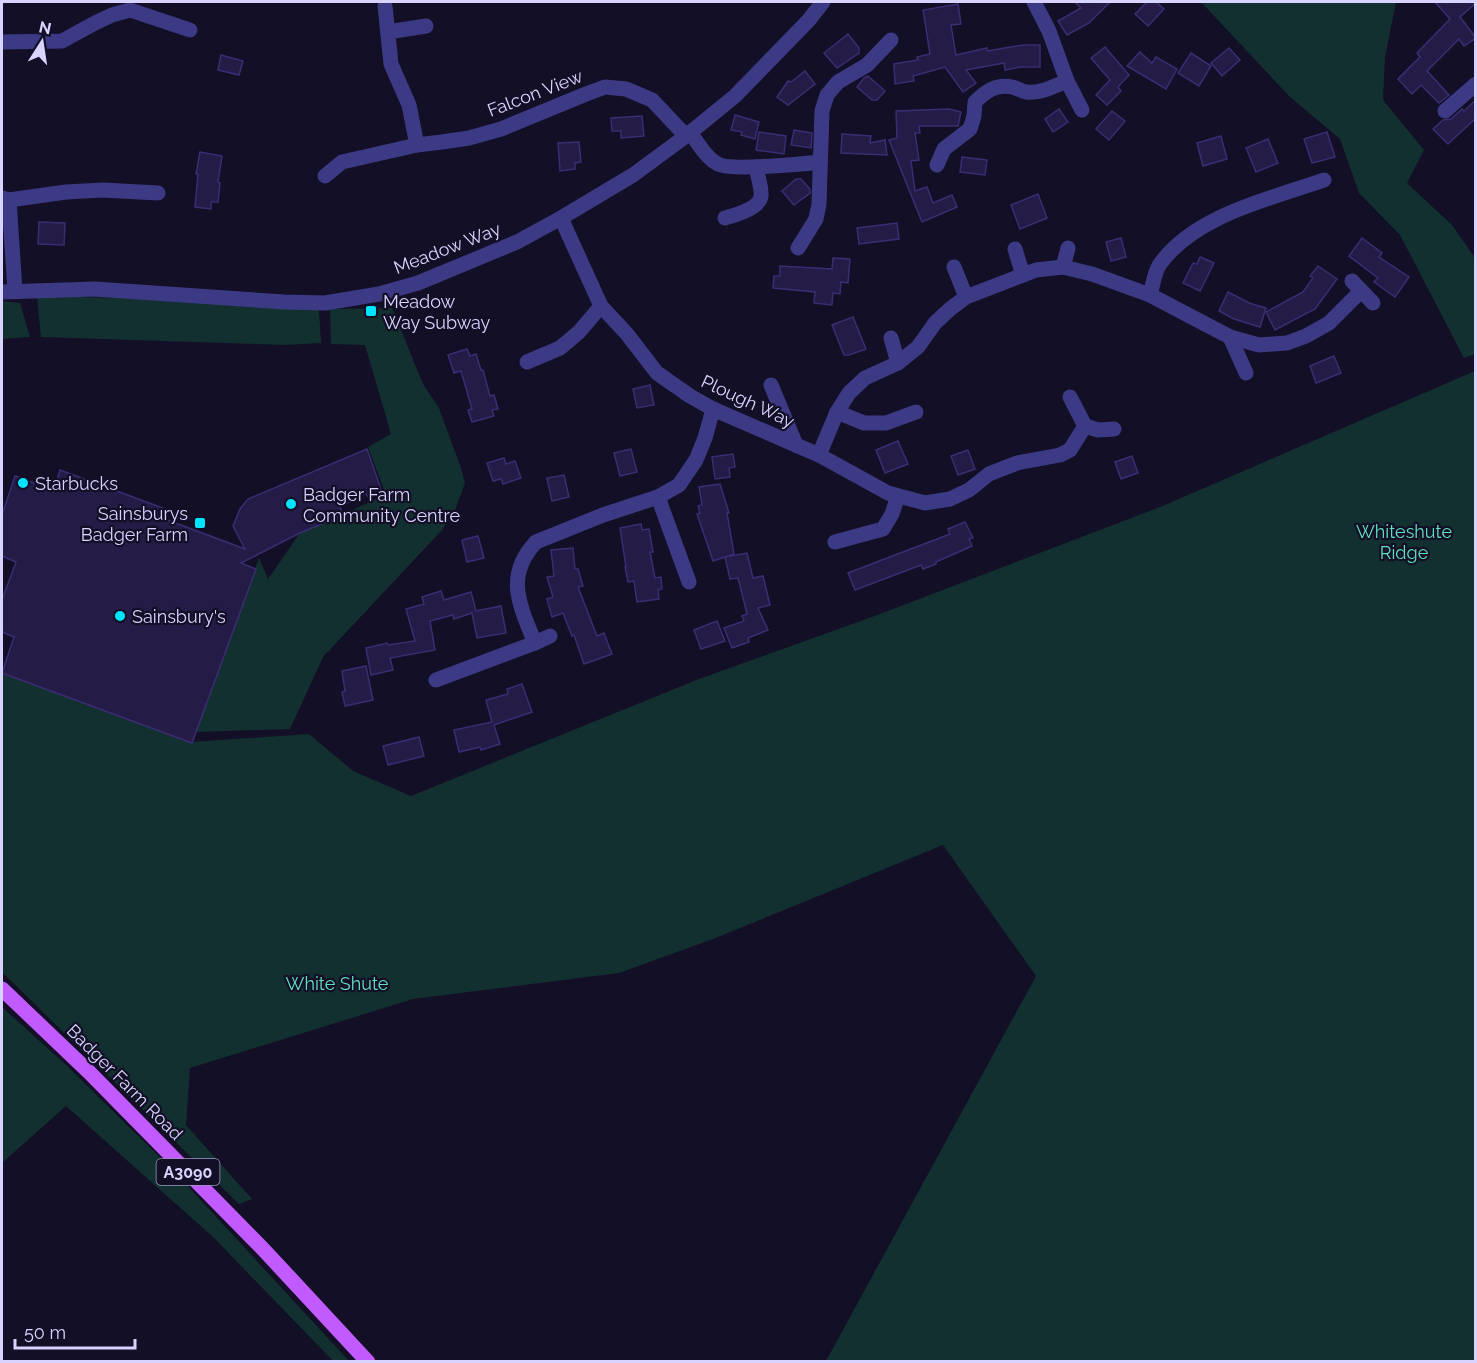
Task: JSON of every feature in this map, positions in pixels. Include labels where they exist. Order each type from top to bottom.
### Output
[{"type":"main road","name":"Badger Farm Road","points":[[2,989],[89,1072],[263,1249],[368,1362]]},
{"type":"street","name":"Meadow Way","points":[[8,292],[95,289],[325,303],[379,294],[418,283],[517,242],[633,176],[735,96],[808,21],[823,2]]},
{"type":"street","points":[[1034,2],[1049,32],[1066,81],[1082,110]]},
{"type":"street","points":[[385,6],[391,64],[409,105],[417,145]]},
{"type":"street","points":[[2,42],[62,41],[94,23],[130,10],[190,30]]},
{"type":"street","points":[[388,32],[426,26]]},
{"type":"street","points":[[798,248],[816,219],[819,204],[822,111],[827,95],[838,82],[867,65],[891,40]]},
{"type":"street","points":[[937,165],[944,149],[970,129],[975,102],[984,92],[997,86],[1013,87],[1026,92],[1044,90],[1066,81]]},
{"type":"street","points":[[1445,111],[1476,84]]},
{"type":"street","name":"Falcon View","points":[[325,176],[342,162],[417,145],[469,138],[501,129],[605,87],[626,89],[652,100],[688,134],[712,161],[720,166],[756,167],[820,162]]},
{"type":"street","points":[[724,218],[740,213],[761,199],[756,167]]},
{"type":"street","points":[[1150,295],[1159,266],[1177,246],[1201,226],[1252,204],[1323,180]]},
{"type":"street","points":[[8,292],[5,199],[103,190],[158,193]]},
{"type":"street","name":"Plough Way","points":[[561,218],[601,306],[627,334],[657,374],[713,410],[819,455],[888,493],[925,502],[950,499],[969,490],[989,474],[1017,463],[1060,455],[1070,450],[1085,426]]},
{"type":"street","points":[[1063,267],[1068,248]]},
{"type":"street","points":[[1015,249],[1023,275]]},
{"type":"street","points":[[954,267],[966,297]]},
{"type":"street","points":[[819,455],[837,412],[849,393],[865,378],[898,363],[918,347],[935,323],[966,297],[1036,270],[1063,267],[1092,274],[1150,295],[1230,337],[1259,345],[1287,343],[1306,336],[1329,323],[1356,286],[1373,303]]},
{"type":"street","points":[[527,362],[560,348],[579,332],[601,306]]},
{"type":"street","points":[[1230,337],[1246,373]]},
{"type":"street","points":[[891,338],[898,363]]},
{"type":"street","name":"Plough Way","points":[[771,385],[796,445]]},
{"type":"street","points":[[1070,397],[1085,426],[1098,430],[1114,429]]},
{"type":"street","points":[[535,643],[519,603],[516,581],[521,564],[530,548],[536,542],[603,515],[658,498],[679,485],[696,460],[713,410]]},
{"type":"street","points":[[837,412],[864,423],[886,423],[916,412]]},
{"type":"street","points":[[835,543],[883,529],[892,514],[898,496]]},
{"type":"street","points":[[658,498],[689,582]]},
{"type":"street","points":[[436,680],[550,636]]},
{"type":"green space","points":[[1201,2],[1396,2],[1385,57],[1383,100],[1424,150],[1407,183],[1452,225],[1475,258],[1475,354],[1464,358],[1400,235],[1359,193],[1340,139],[1289,96]]},
{"type":"green space","points":[[37,296],[162,299],[319,310],[321,343],[286,345],[41,337]]},
{"type":"green space","points":[[2,301],[20,303],[30,337],[2,339]]},
{"type":"green space","points":[[392,308],[423,384],[439,408],[461,468],[465,483],[454,513],[442,530],[323,657],[290,729],[196,732],[259,558],[268,579],[300,533],[386,495],[368,447],[391,434],[365,345],[331,344],[330,309]]},
{"type":"green space","points":[[1475,371],[1475,1361],[826,1361],[1036,976],[943,845],[713,939],[619,973],[413,999],[190,1068],[186,1125],[252,1199],[239,1204],[2,972],[2,673],[192,742],[309,734],[353,771],[411,796],[699,679],[880,614],[1160,507]]},
{"type":"green space","points":[[2,1007],[65,1064],[173,1170],[349,1361],[333,1361],[213,1237],[66,1106],[2,1163]]},
{"type":"building","points":[[1075,2],[1110,2],[1089,23],[1067,35],[1058,21],[1081,8]]},
{"type":"building","points":[[1147,2],[1156,2],[1164,9],[1148,26],[1135,14]]},
{"type":"building","points":[[1435,2],[1476,2],[1460,17],[1476,38],[1464,46],[1459,39],[1427,71],[1449,95],[1439,103],[1421,85],[1412,94],[1398,79],[1420,57],[1417,53],[1450,19]]},
{"type":"building","points":[[958,4],[961,24],[951,25],[956,55],[987,48],[987,51],[1023,45],[1040,45],[1040,67],[1005,70],[1004,63],[966,70],[976,83],[963,92],[945,67],[913,76],[914,81],[895,84],[894,64],[918,60],[917,57],[930,54],[923,10]]},
{"type":"building","points":[[848,34],[859,48],[859,53],[837,68],[824,53]]},
{"type":"building","points":[[1105,47],[1129,75],[1118,87],[1121,91],[1107,105],[1096,95],[1110,80],[1091,58]]},
{"type":"building","points":[[1229,48],[1240,60],[1222,76],[1211,63]]},
{"type":"building","points":[[1140,52],[1152,63],[1156,57],[1177,69],[1166,89],[1127,66]]},
{"type":"building","points":[[1191,53],[1211,66],[1199,86],[1178,73]]},
{"type":"building","points":[[221,55],[243,61],[239,75],[218,70]]},
{"type":"building","points":[[805,71],[815,84],[788,105],[777,97],[788,81],[791,82]]},
{"type":"building","points":[[868,76],[885,91],[877,100],[872,100],[857,87]]},
{"type":"building","points":[[1476,100],[1476,118],[1448,144],[1433,129],[1443,120],[1451,119],[1462,109],[1464,111]]},
{"type":"building","points":[[949,109],[961,112],[958,126],[919,126],[920,133],[915,133],[919,160],[911,161],[915,191],[927,187],[933,203],[952,195],[957,207],[922,222],[889,140],[897,138],[896,111]]},
{"type":"building","points":[[1059,109],[1068,122],[1053,132],[1045,119]]},
{"type":"building","points":[[1112,111],[1125,121],[1109,140],[1096,129]]},
{"type":"building","points":[[735,115],[759,122],[755,139],[741,135],[742,132],[731,130]]},
{"type":"building","points":[[642,116],[644,136],[621,138],[621,131],[612,131],[611,118]]},
{"type":"building","points":[[794,130],[812,133],[811,148],[791,145]]},
{"type":"building","points":[[759,132],[786,136],[784,154],[756,150]]},
{"type":"building","points":[[1327,132],[1335,157],[1312,163],[1304,139]]},
{"type":"building","points":[[842,134],[871,136],[870,143],[885,140],[887,155],[841,153]]},
{"type":"building","points":[[1221,136],[1227,159],[1203,166],[1197,143]]},
{"type":"building","points":[[1268,139],[1278,163],[1256,172],[1246,148]]},
{"type":"building","points":[[579,142],[581,162],[575,163],[575,169],[560,171],[558,143]]},
{"type":"building","points":[[200,152],[222,156],[218,202],[211,202],[211,209],[195,207],[198,174],[196,174]]},
{"type":"building","points":[[962,157],[987,160],[985,175],[960,172]]},
{"type":"building","points":[[796,179],[801,179],[810,189],[810,193],[794,205],[782,191]]},
{"type":"building","points":[[1038,194],[1047,218],[1020,229],[1011,205]]},
{"type":"building","points":[[39,222],[65,223],[64,245],[38,244]]},
{"type":"building","points":[[897,223],[899,239],[859,244],[857,228]]},
{"type":"building","points":[[1121,238],[1126,257],[1111,261],[1106,242]]},
{"type":"building","points":[[1362,238],[1382,253],[1379,257],[1409,277],[1395,297],[1374,282],[1378,278],[1349,256]]},
{"type":"building","points":[[1200,257],[1214,263],[1200,291],[1183,283],[1193,263],[1197,264]]},
{"type":"building","points":[[833,258],[850,259],[848,283],[841,282],[840,294],[833,293],[832,305],[814,303],[815,292],[773,288],[774,276],[780,276],[780,266],[832,269]]},
{"type":"building","points":[[1318,266],[1337,279],[1315,309],[1275,330],[1266,312],[1303,292],[1313,278],[1310,276]]},
{"type":"building","points":[[1228,292],[1249,303],[1266,308],[1260,327],[1234,319],[1219,311]]},
{"type":"building","points":[[853,317],[866,349],[844,355],[832,325]]},
{"type":"building","points":[[467,349],[470,356],[476,354],[490,396],[494,395],[498,409],[492,410],[494,416],[472,422],[468,410],[472,409],[461,371],[454,373],[448,355]]},
{"type":"building","points":[[1334,356],[1341,373],[1316,383],[1310,366]]},
{"type":"building","points":[[650,385],[654,405],[637,408],[633,389]]},
{"type":"building","points":[[898,441],[908,464],[885,473],[876,450]]},
{"type":"building","name":"Sainsbury's","points":[[367,449],[382,492],[369,498],[365,493],[340,507],[343,515],[300,533],[241,563],[256,569],[192,743],[2,673],[14,637],[2,632],[2,600],[16,562],[2,556],[2,515],[15,476],[48,488],[51,479],[57,481],[60,470],[168,510],[165,519],[245,549],[233,526],[240,509],[248,499]]},
{"type":"building","points":[[631,449],[637,472],[620,476],[614,453]]},
{"type":"building","points":[[968,450],[975,469],[958,475],[951,456]]},
{"type":"building","points":[[733,454],[735,467],[729,468],[730,477],[715,479],[712,457]]},
{"type":"building","points":[[1132,456],[1138,473],[1121,479],[1115,462]]},
{"type":"building","points":[[504,458],[506,464],[515,461],[521,478],[503,484],[501,479],[493,481],[487,463]]},
{"type":"building","points":[[564,475],[569,497],[552,501],[547,478]]},
{"type":"building","points":[[720,484],[729,513],[727,513],[734,554],[713,561],[697,514],[700,513],[698,506],[702,505],[699,487]]},
{"type":"building","points":[[965,522],[973,538],[969,539],[972,546],[923,569],[921,565],[855,590],[848,573],[950,534],[948,529]]},
{"type":"building","points":[[641,524],[642,530],[649,529],[653,552],[650,552],[655,578],[661,577],[662,589],[658,590],[659,599],[637,602],[634,581],[628,582],[620,528]]},
{"type":"building","points":[[478,536],[484,558],[467,562],[462,540]]},
{"type":"building","points":[[573,548],[575,569],[578,569],[583,586],[578,587],[597,636],[604,633],[612,654],[584,664],[563,613],[552,617],[547,599],[553,597],[547,577],[554,576],[551,550]]},
{"type":"building","points":[[747,553],[753,578],[763,576],[770,605],[758,608],[768,630],[748,638],[749,642],[732,648],[724,628],[744,621],[742,616],[747,614],[738,578],[730,579],[725,557]]},
{"type":"building","points":[[441,591],[444,600],[471,592],[476,611],[501,606],[506,633],[477,638],[472,613],[454,619],[453,615],[430,621],[435,650],[390,658],[393,670],[371,675],[366,648],[387,643],[388,645],[415,641],[406,609],[424,604],[422,597]]},
{"type":"building","points":[[717,621],[725,641],[701,649],[694,630]]},
{"type":"building","points":[[366,666],[373,700],[345,706],[342,671]]},
{"type":"building","points":[[522,684],[532,712],[494,725],[500,744],[481,750],[480,747],[459,752],[454,730],[492,722],[486,700],[508,694],[507,689]]},
{"type":"building","points":[[419,737],[424,756],[388,765],[383,746]]},
{"type":"place","name":"Meadow Way Subway","points":[[371,311]]},
{"type":"place","name":"Starbucks","points":[[23,483]]},
{"type":"place","name":"Badger Farm Community Centre","points":[[291,504]]},
{"type":"place","name":"Sainsburys Badger Farm","points":[[200,523]]},
{"type":"place","name":"Sainsbury's","points":[[120,616]]},
{"type":"park label","name":"Whiteshute Ridge","points":[[1404,541]]},
{"type":"park label","name":"White Shute","points":[[337,983]]}]
